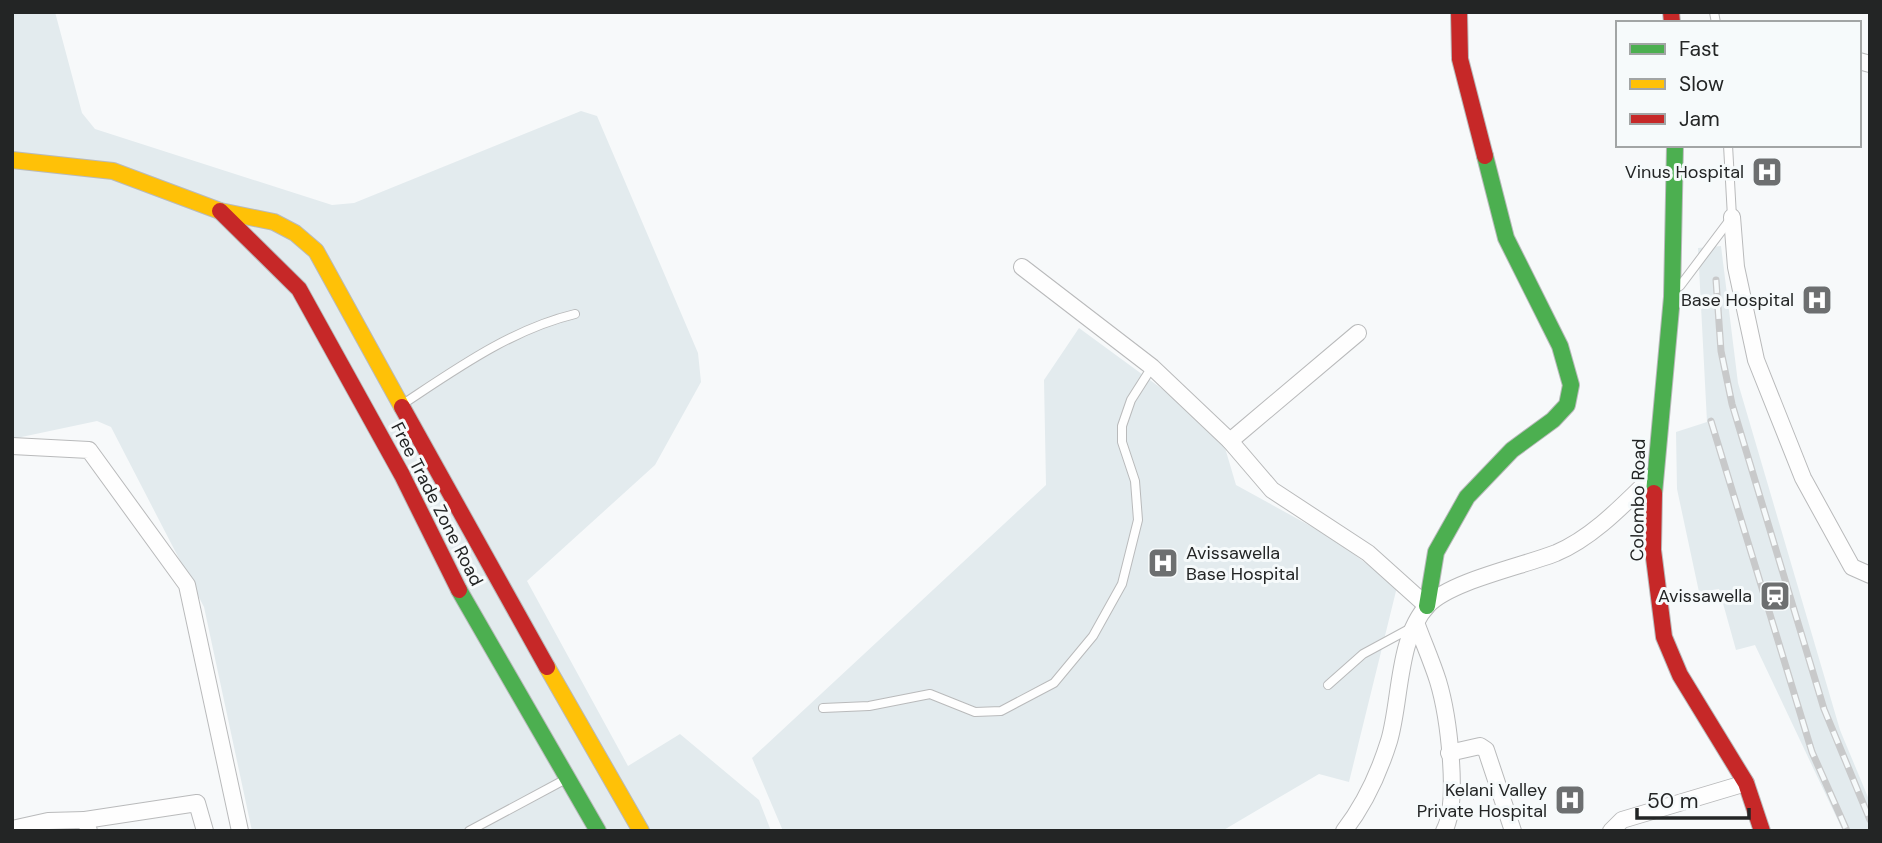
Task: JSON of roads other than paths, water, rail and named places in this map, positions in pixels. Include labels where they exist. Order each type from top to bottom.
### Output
[{"type":"main road","points":[[1427,606],[1436,552],[1467,497],[1511,450],[1553,420],[1567,405],[1572,385],[1560,346],[1506,238],[1460,59],[1459,12]]},
{"type":"main road","name":"Colombo Road","points":[[1675,147],[1672,297],[1655,474],[1653,550],[1664,638],[1680,676],[1746,783],[1762,831]]},
{"type":"main road","name":"Free Trade Zone Road","points":[[12,160],[113,171],[220,211],[274,222],[295,233],[316,251],[403,404],[498,582],[641,831]]},
{"type":"main road","name":"Free Trade Zone Road","points":[[220,211],[299,289],[402,475],[466,602],[598,831]]},
{"type":"street","points":[[1732,218],[1736,267],[1756,360],[1803,478],[1852,567],[1870,575]]},
{"type":"street","points":[[1022,267],[1152,368],[1230,440],[1272,490],[1368,553],[1427,606]]},
{"type":"street","points":[[1230,440],[1358,333]]},
{"type":"street","points":[[12,446],[89,450],[187,585],[240,831]]},
{"type":"street","points":[[1344,831],[1361,808],[1389,740],[1399,673],[1427,606],[1444,593],[1559,552],[1613,515],[1655,474]]},
{"type":"street","points":[[1417,625],[1438,682],[1449,753],[1450,819],[1444,831]]},
{"type":"street","points":[[1449,753],[1480,747],[1486,750],[1513,831]]},
{"type":"street","points":[[1611,831],[1622,820],[1746,783]]},
{"type":"street","points":[[12,829],[48,821],[87,825],[197,803],[205,831]]},
{"type":"lane","points":[[1672,297],[1732,218],[1728,147]]},
{"type":"lane","points":[[403,404],[542,321],[575,314]]},
{"type":"lane","points":[[823,708],[869,706],[930,694],[975,712],[1001,710],[1054,683],[1093,636],[1122,584],[1138,520],[1135,481],[1122,442],[1122,426],[1131,400],[1152,368]]},
{"type":"lane","points":[[1328,685],[1363,654],[1417,625]]},
{"type":"lane","points":[[469,831],[569,777]]},
{"type":"railway","points":[[1716,280],[1721,351],[1732,404],[1824,709],[1870,820]]},
{"type":"railway","points":[[1711,421],[1812,752],[1847,831]]},
{"type":"place","name":"Vinus Hospital","points":[[1767,172]]},
{"type":"place","name":"Base Hospital","points":[[1817,300]]},
{"type":"place","name":"Avissawella Base Hospital","points":[[1163,563]]},
{"type":"place","name":"Avissawella","points":[[1775,596]]},
{"type":"place","name":"Kelani Valley Private Hospital","points":[[1570,800]]}]
